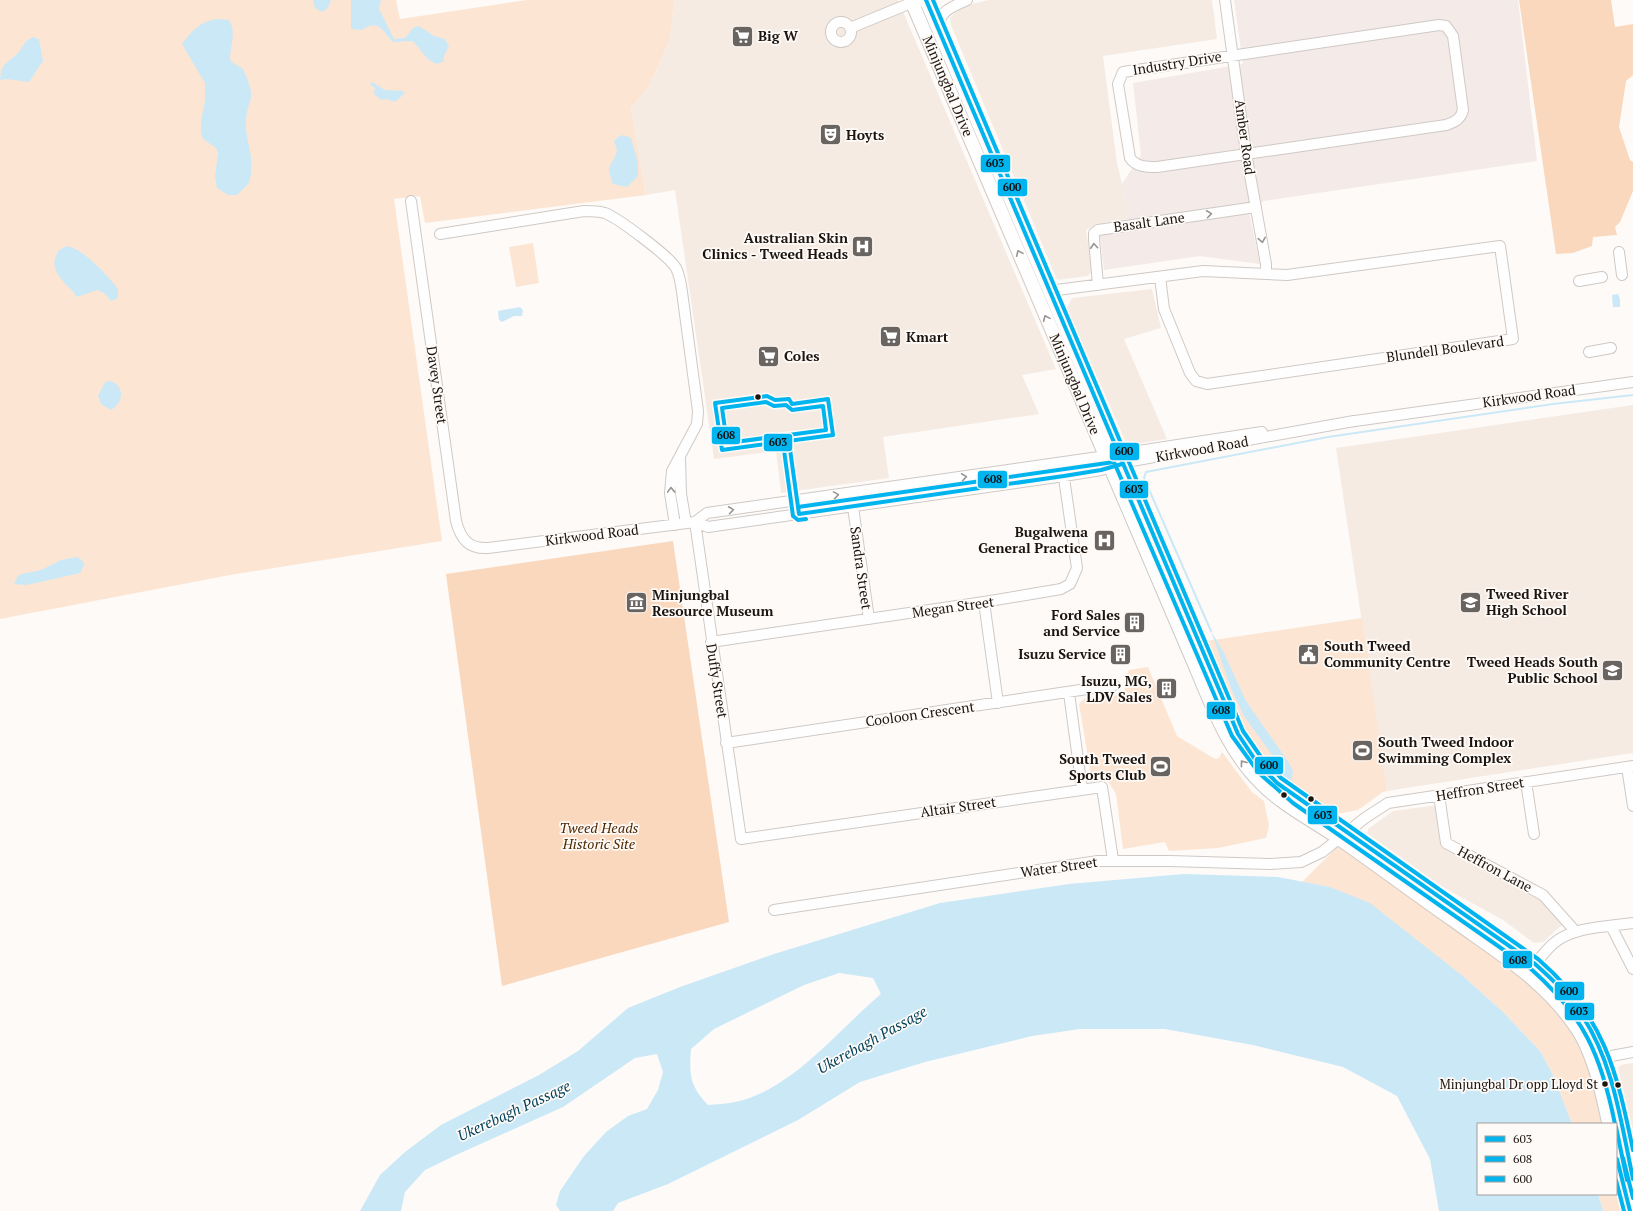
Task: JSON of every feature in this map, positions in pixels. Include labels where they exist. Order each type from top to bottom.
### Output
[{"type":"main road","name":"Minjungbal Drive","points":[[926,0],[1050,291],[1114,460],[1219,719],[1236,752],[1260,783],[1278,798],[1343,836],[1535,964],[1568,997],[1584,1019],[1616,1123]]},
{"type":"main road","name":"Minjungbal Drive","points":[[912,2],[1035,292],[1114,460]]},
{"type":"main road","points":[[1035,292],[1050,291]]},
{"type":"main road","name":"Minjungbal Drive","points":[[1343,836],[1535,979],[1563,1008],[1597,1059],[1609,1123]]},
{"type":"main road","name":"Minjungbal Drive","points":[[1617,1125],[1633,1178]]},
{"type":"main road","points":[[1617,1157],[1630,1211]]},
{"type":"street","points":[[850,28],[912,2],[926,0]]},
{"type":"street","points":[[939,30],[939,21],[942,15],[966,0]]},
{"type":"street","name":"Amber Road","points":[[1225,0],[1246,153],[1266,264],[1266,274]]},
{"type":"street","name":"Industry Drive","points":[[1439,25],[1446,26],[1453,36],[1463,110],[1462,116],[1456,121],[1446,125],[1246,153],[1145,167],[1132,162],[1128,153],[1118,84],[1123,72],[1233,54],[1439,25]]},
{"type":"street","name":"Davey Street","points":[[410,201],[456,522],[462,538],[467,544],[474,547],[488,548]]},
{"type":"street","name":"Basalt Lane","points":[[1098,285],[1094,239],[1094,233],[1098,230],[1256,207]]},
{"type":"street","points":[[440,234],[584,211],[594,211],[605,213],[615,219],[664,256],[675,267],[680,276],[698,411],[697,424],[674,467],[670,480],[674,524]]},
{"type":"street","name":"Blundell Boulevard","points":[[1050,291],[1160,276],[1203,271],[1294,275],[1500,246],[1513,339],[1207,384],[1196,381],[1190,373],[1164,309],[1160,276]]},
{"type":"street","points":[[1619,252],[1622,275]]},
{"type":"street","points":[[1578,281],[1602,278]]},
{"type":"street","points":[[1589,352],[1611,348]]},
{"type":"street","name":"Kirkwood Road","points":[[690,523],[707,513],[1062,463],[1114,460],[1238,436],[1633,382]]},
{"type":"street","name":"Duffy Street","points":[[680,457],[680,480],[690,523],[711,642],[741,839]]},
{"type":"street","name":"Kirkwood Road","points":[[488,548],[674,524],[690,523],[708,527],[1102,470],[1114,460]]},
{"type":"street","name":"Megan Street","points":[[711,642],[984,602],[1061,589],[1070,584],[1074,579],[1077,568],[1062,463]]},
{"type":"street","name":"Sandra Street","points":[[851,493],[869,619]]},
{"type":"street","points":[[984,602],[998,703]]},
{"type":"street","name":"Cooloon Crescent","points":[[726,743],[1069,693],[1114,685]]},
{"type":"street","points":[[1069,693],[1082,789]]},
{"type":"street","points":[[1630,766],[1633,806]]},
{"type":"street","name":"Heffron Street","points":[[1343,836],[1384,804],[1630,766]]},
{"type":"street","points":[[1526,782],[1534,834]]},
{"type":"street","name":"Altair Street","points":[[741,839],[1102,787],[1114,860]]},
{"type":"street","name":"Heffron Lane","points":[[1439,795],[1446,843],[1543,895],[1576,932]]},
{"type":"street","name":"Water Street","points":[[774,910],[1067,865],[1114,860],[1284,864],[1301,862],[1312,858],[1343,836]]},
{"type":"street","points":[[1535,964],[1554,943],[1564,936],[1576,932],[1633,923]]},
{"type":"street","points":[[1611,926],[1633,969]]},
{"type":"street","points":[[1597,1059],[1633,1052]]},
{"type":"shaded area","points":[[0,0],[396,0],[400,19],[527,0],[674,0],[670,40],[648,88],[631,108],[646,195],[425,223],[420,196],[394,199],[442,541],[230,575],[0,619]]},
{"type":"shaded area","points":[[674,0],[898,0],[1056,369],[1022,375],[1039,414],[883,437],[889,478],[781,493],[776,451],[714,459],[675,190],[646,195],[631,108],[648,88],[670,40]]},
{"type":"shaded area","points":[[989,0],[1212,0],[1217,39],[1103,56],[1117,163],[1122,184],[1127,219],[1096,224],[1086,230],[1092,271],[1088,276],[1057,280],[951,25],[950,18],[955,13],[968,5]]},
{"type":"shaded area","points":[[1234,0],[1518,0],[1537,161],[1264,201],[1249,212],[1260,264],[1200,256],[1104,270],[1100,236],[1107,232],[1128,227],[1122,184],[1141,155],[1133,83],[1243,64]]},
{"type":"shaded area","points":[[533,243],[539,283],[516,287],[509,247]]},
{"type":"shaded area","points":[[1152,289],[1161,328],[1124,339],[1167,439],[1127,445],[1067,308],[1072,298]]},
{"type":"shaded area","name":"Tweed River High School","points":[[1633,405],[1633,753],[1387,791],[1336,448]]},
{"type":"shaded area","points":[[1362,618],[1387,791],[1383,792],[1358,810],[1336,814],[1272,769],[1248,736],[1207,641]]},
{"type":"shaded area","name":"South Tweed Sports Club","points":[[1148,667],[1177,736],[1215,759],[1219,758],[1222,752],[1252,792],[1264,801],[1269,826],[1266,838],[1218,848],[1169,851],[1165,842],[1123,849],[1116,794],[1108,781],[1091,775],[1079,704],[1084,699],[1121,695],[1125,689],[1124,680],[1129,670]]},
{"type":"shaded area","points":[[1438,805],[1445,846],[1464,857],[1465,862],[1471,861],[1543,899],[1564,923],[1543,942],[1534,943],[1503,920],[1443,887],[1368,834],[1368,829],[1393,811]]},
{"type":"shaded area","points":[[1339,845],[1530,981],[1562,1014],[1588,1061],[1602,1123],[1572,1123],[1553,1075],[1540,1051],[1503,1012],[1464,977],[1330,887],[1302,882]]},
{"type":"shaded area","points":[[1633,1063],[1633,1130],[1618,1068],[1621,1065]]},
{"type":"shaded area","points":[[1617,1188],[1622,1211],[1603,1211],[1598,1195],[1617,1195]]},
{"type":"green space","points":[[1519,0],[1611,0],[1615,27],[1633,24],[1633,75],[1626,81],[1619,127],[1630,160],[1633,162],[1633,191],[1620,222],[1615,227],[1617,235],[1593,237],[1592,246],[1573,253],[1556,254]]},
{"type":"green space","name":"Tweed Heads Historic Site","points":[[673,541],[729,922],[502,986],[446,574]]},
{"type":"water","points":[[313,0],[331,0],[328,8],[322,12],[315,8]]},
{"type":"water","points":[[351,0],[381,0],[379,9],[394,39],[405,38],[413,28],[419,26],[434,36],[445,39],[449,46],[444,56],[444,61],[434,63],[430,61],[412,41],[393,42],[380,27],[372,25],[362,30],[351,29]]},
{"type":"water","points":[[212,20],[229,20],[233,29],[230,59],[243,69],[251,92],[246,121],[251,162],[250,179],[245,188],[237,195],[228,195],[217,188],[215,176],[218,153],[216,148],[203,139],[201,133],[201,121],[205,101],[205,83],[182,44],[189,34],[197,27]]},
{"type":"water","points":[[33,37],[39,39],[43,61],[29,82],[6,79],[0,80],[1,70],[5,64],[19,52],[26,41]]},
{"type":"water","points":[[372,82],[385,90],[403,91],[405,93],[395,102],[387,99],[381,100],[374,94],[375,88],[370,84]]},
{"type":"water","points":[[623,135],[631,138],[638,162],[638,176],[627,187],[613,184],[609,172],[610,165],[617,150],[614,141]]},
{"type":"water","points":[[67,246],[81,252],[102,270],[118,289],[118,298],[111,301],[104,293],[97,290],[77,297],[59,276],[54,265],[55,258],[59,250]]},
{"type":"water","points":[[1618,294],[1620,299],[1620,307],[1613,307],[1612,295]]},
{"type":"water","points":[[520,307],[523,310],[522,316],[514,316],[502,322],[499,320],[498,311]]},
{"type":"water","points":[[110,381],[115,383],[121,394],[118,403],[111,410],[101,404],[98,396],[105,382]]},
{"type":"water","points":[[77,557],[82,560],[84,565],[80,573],[27,585],[14,584],[18,576],[21,574],[41,570],[61,560]]},
{"type":"water","points":[[1211,631],[1224,653],[1246,701],[1289,763],[1293,771],[1291,784],[1279,775],[1282,769],[1244,716],[1232,691]]},
{"type":"water","name":"Ukerebagh Passage","points":[[1184,874],[1278,877],[1330,887],[1370,903],[1464,977],[1503,1012],[1540,1051],[1553,1075],[1572,1123],[1477,1123],[1477,1195],[1598,1195],[1603,1211],[1439,1211],[1430,1159],[1397,1096],[1343,1067],[1253,1045],[1165,1029],[1080,1029],[1032,1036],[925,1062],[860,1082],[798,1120],[668,1184],[618,1203],[613,1211],[560,1211],[556,1205],[560,1191],[584,1156],[606,1132],[628,1116],[647,1109],[658,1090],[663,1072],[657,1054],[635,1058],[563,1107],[425,1170],[405,1192],[401,1211],[360,1211],[380,1175],[405,1152],[441,1125],[539,1075],[578,1051],[628,1008],[680,987],[774,954],[940,903],[1069,884]],"holes":[[[839,973],[873,978],[881,994],[831,1041],[795,1072],[756,1096],[725,1104],[708,1105],[697,1092],[692,1080],[690,1066],[691,1049],[714,1029],[804,985]]]},
{"type":"waterway","points":[[1211,631],[1144,478],[1146,472],[1328,437],[1553,404],[1633,395]]},
{"type":"transit line","name":"603","points":[[926,0],[1238,734],[1256,761],[1277,783],[1535,964],[1564,992],[1579,1011],[1591,1030],[1608,1070],[1620,1113],[1633,1179]]},
{"type":"transit line","name":"600","points":[[933,0],[1243,731],[1261,757],[1281,778],[1538,959],[1560,980],[1578,1001],[1593,1023],[1604,1045],[1620,1094],[1633,1150]]},
{"type":"transit line","name":"603","points":[[767,396],[775,400],[789,399],[792,404],[828,399],[833,435],[722,450],[715,403],[767,396]]},
{"type":"transit line","name":"608","points":[[766,402],[774,406],[786,405],[792,410],[823,406],[826,430],[727,443],[722,408],[766,402]]},
{"type":"transit line","name":"603","points":[[789,442],[799,514],[1064,476],[1101,470],[1122,464]]},
{"type":"transit line","name":"608","points":[[783,443],[793,516],[798,520],[806,519]]},
{"type":"transit line","name":"608","points":[[798,507],[1114,462],[1232,736],[1259,773],[1293,803],[1531,969],[1549,986],[1565,1003],[1588,1038],[1610,1099],[1615,1123]]},
{"type":"transit line","name":"608","points":[[1617,1132],[1627,1180]]},
{"type":"transit line","name":"600","points":[[1623,1158],[1633,1198]]},
{"type":"transit line","name":"603","points":[[1617,1159],[1630,1211]]},
{"type":"transit line","name":"608","points":[[1617,1184],[1624,1211]]},
{"type":"place","name":"Big W","points":[[743,36]]},
{"type":"place","name":"Hoyts","points":[[830,135]]},
{"type":"place","name":"Australian Skin Clinics - Tweed Heads","points":[[863,246]]},
{"type":"place","name":"Kmart","points":[[891,337]]},
{"type":"place","name":"Coles","points":[[769,356]]},
{"type":"place","name":"Bugalwena General Practice","points":[[1104,540]]},
{"type":"place","name":"Tweed River High School","points":[[1471,602]]},
{"type":"place","name":"Minjungbal Resource Museum","points":[[637,603]]},
{"type":"place","name":"Ford Sales and Service","points":[[1135,623]]},
{"type":"place","name":"Isuzu Service","points":[[1121,654]]},
{"type":"place","name":"South Tweed Community Centre","points":[[1309,654]]},
{"type":"place","name":"Tweed Heads South Public School","points":[[1613,670]]},
{"type":"place","name":"Isuzu, MG, LDV Sales","points":[[1167,689]]},
{"type":"place","name":"South Tweed Indoor Swimming Complex","points":[[1363,750]]},
{"type":"place","name":"South Tweed Sports Club","points":[[1161,767]]},
{"type":"place","name":"Minjungbal Dr opp Lloyd St","points":[[1605,1084]]}]
